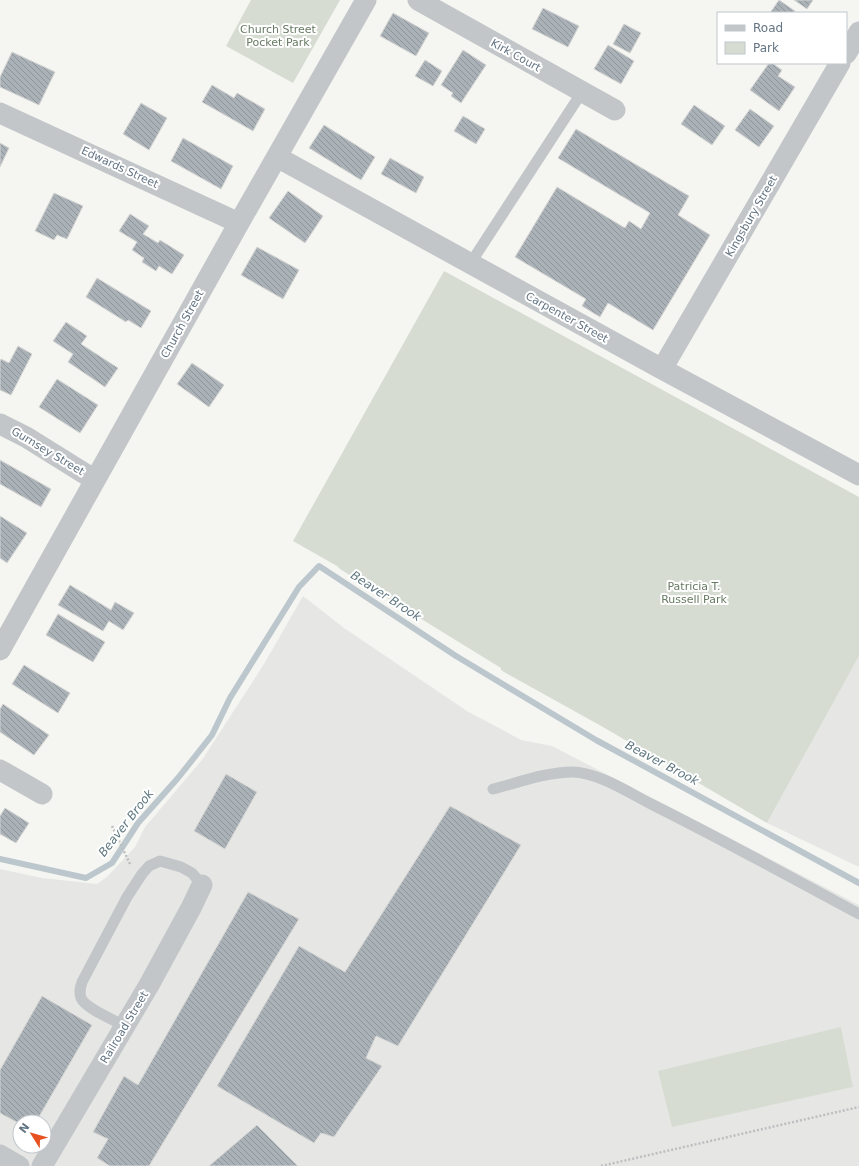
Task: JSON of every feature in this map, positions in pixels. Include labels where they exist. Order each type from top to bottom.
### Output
[{"type":"street","name":"Church Street","points":[[0,650],[276,157],[366,0]]},
{"type":"street","name":"Kirk Court","points":[[418,0],[615,110]]},
{"type":"street","points":[[847,52],[859,32]]},
{"type":"street","name":"Kingsbury Street","points":[[662,369],[839,64]]},
{"type":"street","name":"Edwards Street","points":[[0,113],[239,223]]},
{"type":"street","name":"Carpenter Street","points":[[276,157],[662,369],[859,475]]},
{"type":"street","name":"Gurnsey Street","points":[[0,424],[95,480]]},
{"type":"street","points":[[0,770],[42,794]]},
{"type":"street","name":"Railroad Street","points":[[42,1166],[125,1026],[191,908],[202,885]]},
{"type":"street","points":[[0,1155],[19,1166]]},
{"type":"lane","points":[[470,264],[582,92]]},
{"type":"lane","points":[[493,789],[552,774],[573,772],[592,775],[703,830],[859,914]]},
{"type":"lane","points":[[125,1026],[87,1005],[81,999],[79,991],[82,982],[127,897],[149,866],[160,861],[181,867],[192,873],[202,885]]},
{"type":"path","points":[[112,826],[129,861]]},
{"type":"path","points":[[601,1166],[859,1107]]},
{"type":"shaded area","points":[[303,596],[344,628],[467,711],[521,740],[552,746],[859,905],[859,1166],[0,1166],[0,869],[42,878],[97,884],[108,876],[135,847],[145,827],[202,760],[264,664]]},
{"type":"shaded area","points":[[859,656],[859,867],[767,823]]},
{"type":"green space","name":"Church Street Pocket Park","points":[[251,0],[340,0],[293,83],[226,46]]},
{"type":"green space","name":"Patricia T. Russell Park","points":[[444,271],[859,497],[859,656],[767,823],[603,727],[504,672],[501,668],[337,566],[293,541]]},
{"type":"green space","points":[[841,1027],[853,1087],[672,1127],[658,1071]]},
{"type":"building","points":[[779,0],[795,11],[794,12],[771,12]]},
{"type":"building","points":[[794,0],[813,0],[807,9]]},
{"type":"building","points":[[543,8],[579,26],[568,47],[532,29]]},
{"type":"building","points":[[393,13],[429,33],[416,56],[380,36]]},
{"type":"building","points":[[624,24],[641,33],[630,53],[613,44]]},
{"type":"building","points":[[608,45],[634,61],[621,84],[594,69]]},
{"type":"building","points":[[463,50],[486,65],[461,103],[451,96],[453,93],[441,85]]},
{"type":"building","points":[[12,52],[55,72],[39,105],[0,87],[0,77]]},
{"type":"building","points":[[425,60],[442,71],[433,86],[415,76]]},
{"type":"building","points":[[768,64],[773,64],[782,70],[778,76],[795,87],[779,111],[750,90]]},
{"type":"building","points":[[212,85],[234,98],[237,93],[265,109],[253,131],[202,102]]},
{"type":"building","points":[[141,103],[167,118],[149,150],[123,134]]},
{"type":"building","points":[[694,105],[725,126],[712,145],[681,124]]},
{"type":"building","points":[[750,109],[774,126],[759,147],[735,130]]},
{"type":"building","points":[[463,116],[485,129],[476,144],[454,131]]},
{"type":"building","points":[[324,125],[375,157],[361,180],[309,148]]},
{"type":"building","points":[[576,129],[689,196],[678,215],[710,235],[653,330],[608,303],[600,317],[582,306],[586,299],[515,257],[557,187],[625,228],[629,221],[641,229],[650,213],[558,158]]},
{"type":"building","points":[[183,138],[233,166],[221,189],[171,161]]},
{"type":"building","points":[[0,143],[9,148],[0,167]]},
{"type":"building","points":[[390,158],[424,177],[416,193],[381,174]]},
{"type":"building","points":[[288,191],[323,216],[305,243],[269,218]]},
{"type":"building","points":[[54,193],[83,206],[67,239],[57,235],[54,240],[35,231]]},
{"type":"building","points":[[130,214],[149,226],[143,234],[158,243],[160,240],[184,255],[172,274],[159,266],[156,271],[142,262],[144,258],[132,250],[137,242],[119,231]]},
{"type":"building","points":[[257,247],[299,270],[283,299],[241,275]]},
{"type":"building","points":[[97,278],[151,311],[141,328],[128,320],[126,322],[86,297]]},
{"type":"building","points":[[66,322],[87,336],[81,344],[118,368],[105,387],[68,362],[73,354],[53,341]]},
{"type":"building","points":[[18,346],[32,354],[11,395],[0,390],[0,361],[1,359],[9,363]]},
{"type":"building","points":[[192,363],[224,385],[209,407],[177,384]]},
{"type":"building","points":[[57,379],[98,405],[80,433],[39,407]]},
{"type":"building","points":[[0,460],[51,489],[41,507],[0,484]]},
{"type":"building","points":[[0,516],[27,533],[7,563],[0,558]]},
{"type":"building","points":[[70,585],[111,610],[115,602],[134,613],[123,630],[109,621],[103,631],[58,605]]},
{"type":"building","points":[[58,614],[105,642],[93,662],[46,635]]},
{"type":"building","points":[[24,665],[70,693],[58,713],[12,684]]},
{"type":"building","points":[[3,704],[49,735],[34,755],[0,732],[0,709]]},
{"type":"building","points":[[226,774],[257,792],[225,849],[194,831]]},
{"type":"building","points":[[450,806],[521,845],[398,1046],[376,1036],[366,1058],[382,1066],[334,1137],[321,1133],[314,1143],[217,1086],[299,946],[345,972]]},
{"type":"building","points":[[5,808],[29,823],[16,843],[0,834],[0,816]]},
{"type":"building","points":[[248,892],[299,919],[149,1166],[110,1166],[97,1158],[108,1139],[93,1132],[124,1076],[138,1085]]},
{"type":"building","points":[[42,996],[92,1025],[41,1114],[12,1114],[12,1120],[0,1113],[0,1070]]},
{"type":"building","points":[[257,1125],[298,1166],[209,1166]]},
{"type":"waterway","name":"Beaver Brook","points":[[0,859],[86,878],[112,863],[138,823],[178,778],[212,735],[230,698],[299,587],[319,566],[456,656],[596,740],[859,883]]}]
